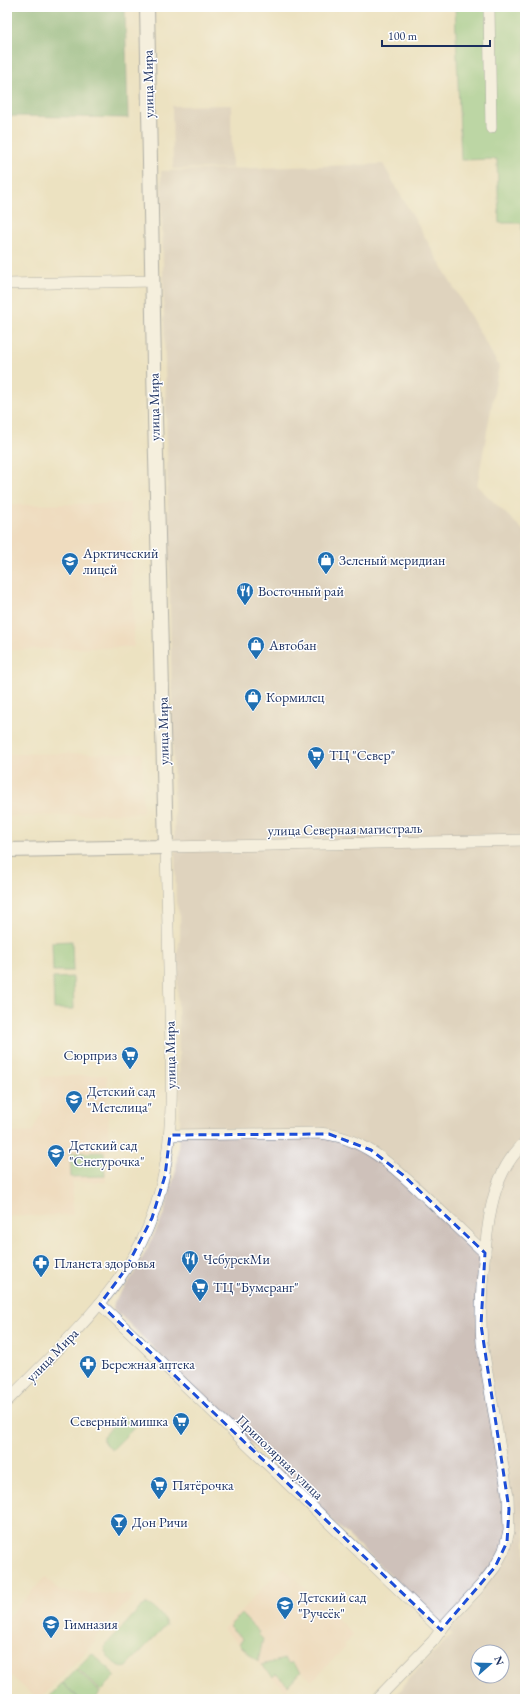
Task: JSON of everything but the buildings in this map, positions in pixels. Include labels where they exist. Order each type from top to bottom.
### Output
[{"type":"main road","name":"улица Мира","points":[[147,7],[166,847]]},
{"type":"main road","points":[[7,850],[166,847]]},
{"type":"street","points":[[489,7],[491,128]]},
{"type":"street","points":[[7,284],[152,281]]},
{"type":"street","name":"улица Северная магистраль","points":[[166,847],[525,840]]},
{"type":"street","name":"улица Мира","points":[[7,1401],[100,1304],[125,1270],[141,1242],[152,1218],[165,1176],[170,1135],[170,1026],[166,847]]},
{"type":"street","points":[[170,1135],[318,1133],[348,1139],[371,1150],[403,1175],[485,1254]]},
{"type":"street","points":[[377,1699],[433,1641],[495,1567],[504,1550],[509,1531],[508,1496],[481,1325],[481,1289],[490,1215],[498,1182],[508,1163],[525,1142]]},
{"type":"street","name":"Приполярная улица","points":[[100,1304],[441,1630]]},
{"type":"highlighted area","points":[[329,1134],[371,1150],[403,1175],[485,1253],[481,1325],[509,1509],[507,1542],[495,1567],[441,1630],[100,1304],[125,1270],[152,1218],[165,1176],[170,1135]]},
{"type":"shaded area","points":[[231,105],[232,168],[173,169],[172,106]]},
{"type":"shaded area","points":[[383,164],[499,366],[477,486],[525,532],[525,555],[522,585],[525,591],[525,1699],[392,1699],[401,1690],[408,1679],[452,1634],[240,1433],[236,1426],[227,1417],[219,1413],[113,1308],[114,1302],[132,1277],[142,1259],[163,1216],[176,1170],[180,1126],[177,954],[180,938],[180,916],[176,902],[161,171]]},
{"type":"shaded area","name":"Арктический лицей","points":[[131,503],[134,647],[7,650],[7,505]]},
{"type":"shaded area","points":[[142,753],[143,813],[7,817],[7,754]]},
{"type":"shaded area","points":[[107,1075],[109,1152],[105,1152],[106,1182],[73,1182],[73,1215],[7,1216],[7,1133],[32,1132],[42,1112],[41,1077]]},
{"type":"shaded area","name":"Детский сад \"Ручеёк\"","points":[[283,1567],[354,1635],[343,1645],[345,1647],[312,1681],[302,1672],[285,1690],[223,1629]]},
{"type":"shaded area","name":"Гимназия","points":[[45,1577],[61,1592],[135,1595],[94,1638],[96,1641],[40,1699],[36,1699],[7,1672],[7,1618]]},
{"type":"green space","points":[[7,7],[125,7],[128,118],[7,116]]},
{"type":"green space","points":[[455,7],[525,7],[525,255],[522,255],[522,223],[499,223],[497,159],[461,160]]},
{"type":"green space","points":[[72,941],[73,971],[53,971],[52,942]]},
{"type":"green space","points":[[73,977],[74,1009],[54,1009],[53,978]]},
{"type":"green space","points":[[104,1152],[105,1176],[71,1177],[70,1153]]},
{"type":"green space","points":[[123,1415],[135,1427],[112,1450],[103,1441],[103,1436]]},
{"type":"green space","points":[[147,1604],[159,1613],[164,1619],[166,1625],[127,1666],[120,1666],[109,1658],[104,1647],[141,1607]]},
{"type":"green space","points":[[241,1614],[259,1632],[258,1634],[263,1639],[258,1662],[239,1644],[243,1639],[229,1626]]},
{"type":"green space","points":[[92,1653],[116,1676],[101,1691],[77,1668]]},
{"type":"green space","points":[[284,1659],[290,1664],[291,1662],[301,1672],[288,1686],[276,1674],[273,1677],[261,1665]]},
{"type":"green space","points":[[76,1669],[100,1692],[94,1699],[80,1699],[63,1683]]},
{"type":"green space","points":[[62,1683],[79,1699],[47,1699]]},
{"type":"place","name":"Зеленый меридиан","points":[[326,575]]},
{"type":"place","name":"Арктический лицей","points":[[70,576]]},
{"type":"place","name":"Восточный рай","points":[[245,606]]},
{"type":"place","name":"Автобан","points":[[256,660]]},
{"type":"place","name":"Кормилец","points":[[253,712]]},
{"type":"place","name":"ТЦ \"Север\"","points":[[316,770]]},
{"type":"place","name":"Сюрприз","points":[[130,1070]]},
{"type":"place","name":"Детский сад \"Метелица\"","points":[[74,1114]]},
{"type":"place","name":"Детский сад \"Снегурочка\"","points":[[56,1168]]},
{"type":"place","name":"ЧебурекМи","points":[[190,1274]]},
{"type":"place","name":"Планета здоровья","points":[[41,1278]]},
{"type":"place","name":"ТЦ \"Бумеранг\"","points":[[200,1302]]},
{"type":"place","name":"Бережная аптека","points":[[88,1379]]},
{"type":"place","name":"Северный мишка","points":[[181,1436]]},
{"type":"place","name":"Пятёрочка","points":[[159,1500]]},
{"type":"place","name":"Дон Ричи","points":[[119,1537]]},
{"type":"place","name":"Детский сад \"Ручеёк\"","points":[[285,1620]]},
{"type":"place","name":"Гимназия","points":[[51,1639]]}]
